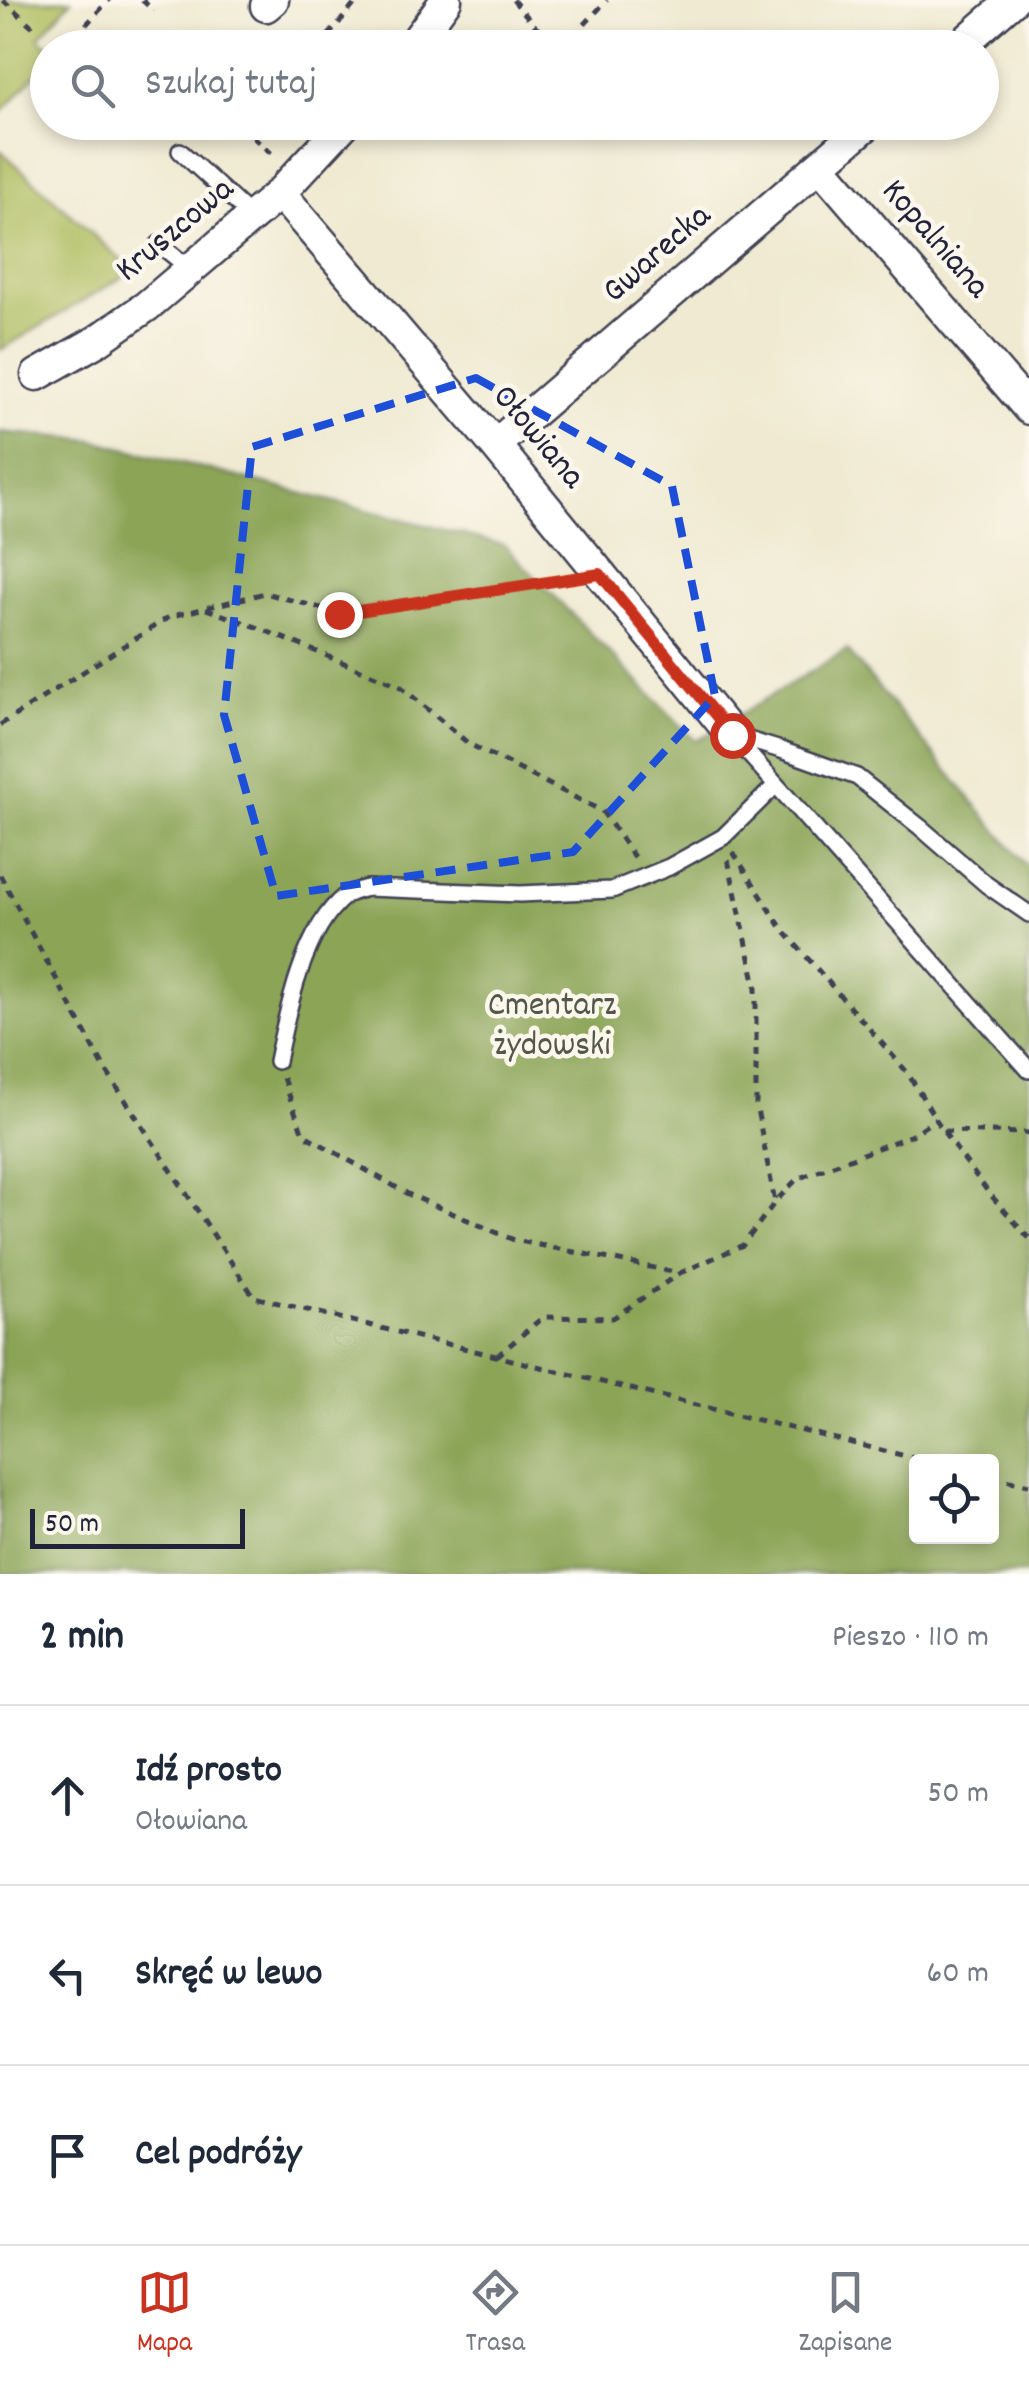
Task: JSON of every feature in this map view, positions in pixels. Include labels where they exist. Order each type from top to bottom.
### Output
[{"type":"street","points":[[424,30],[446,0]]},
{"type":"street","points":[[979,30],[1013,0]]},
{"type":"street","name":"Kruszcowa","points":[[38,375],[148,306],[280,192],[329,140]]},
{"type":"street","name":"Gwarecka","points":[[495,445],[850,140]]},
{"type":"street","name":"Kopalniana","points":[[820,166],[1029,409]]},
{"type":"street","name":"Ołowiana","points":[[280,192],[495,445],[732,735]]},
{"type":"lane","points":[[180,151],[252,217]]},
{"type":"lane","points":[[159,244],[190,269]]},
{"type":"lane","points":[[732,735],[1029,1070]]},
{"type":"lane","points":[[732,735],[856,776],[987,885],[1029,914]]},
{"type":"lane","points":[[277,1061],[306,952],[328,913],[348,894],[366,888],[520,894],[612,890],[669,867],[723,837],[776,785]]},
{"type":"path","points":[[3,0],[33,27]]},
{"type":"path","points":[[81,30],[109,0]]},
{"type":"path","points":[[142,0],[154,11]]},
{"type":"path","points":[[333,30],[358,0]]},
{"type":"path","points":[[514,0],[539,30]]},
{"type":"path","points":[[580,30],[607,0]]},
{"type":"path","points":[[255,140],[268,151]]},
{"type":"path","points":[[0,726],[169,617],[266,593],[339,614],[600,574]]},
{"type":"path","points":[[204,609],[400,686],[469,744],[602,811],[648,876]]},
{"type":"path","points":[[723,837],[783,930],[907,1072],[943,1132],[1029,1238]]},
{"type":"path","points":[[723,837],[756,985],[756,1104],[775,1202]]},
{"type":"path","points":[[0,875],[105,1070],[254,1297],[909,1457]]},
{"type":"path","points":[[277,1061],[303,1134],[408,1194],[514,1240],[680,1274]]},
{"type":"path","points":[[496,1356],[543,1317],[612,1318],[680,1274],[742,1246],[798,1179],[912,1135],[936,1120]]},
{"type":"path","points":[[943,1132],[1029,1133]]},
{"type":"path","points":[[999,1478],[1029,1485]]},
{"type":"highlighted area","points":[[476,378],[672,486],[715,696],[573,852],[276,896],[224,715],[252,447]]},
{"type":"green space","points":[[0,0],[71,0],[46,30],[30,30],[30,81],[0,114]]},
{"type":"green space","points":[[0,150],[133,271],[0,350]]},
{"type":"green space","name":"Cmentarz żydowski","points":[[0,432],[93,440],[504,545],[696,741],[847,650],[1029,869],[1029,1574],[0,1574]]},
{"type":"route","points":[[339,614],[600,574],[732,735]]}]
